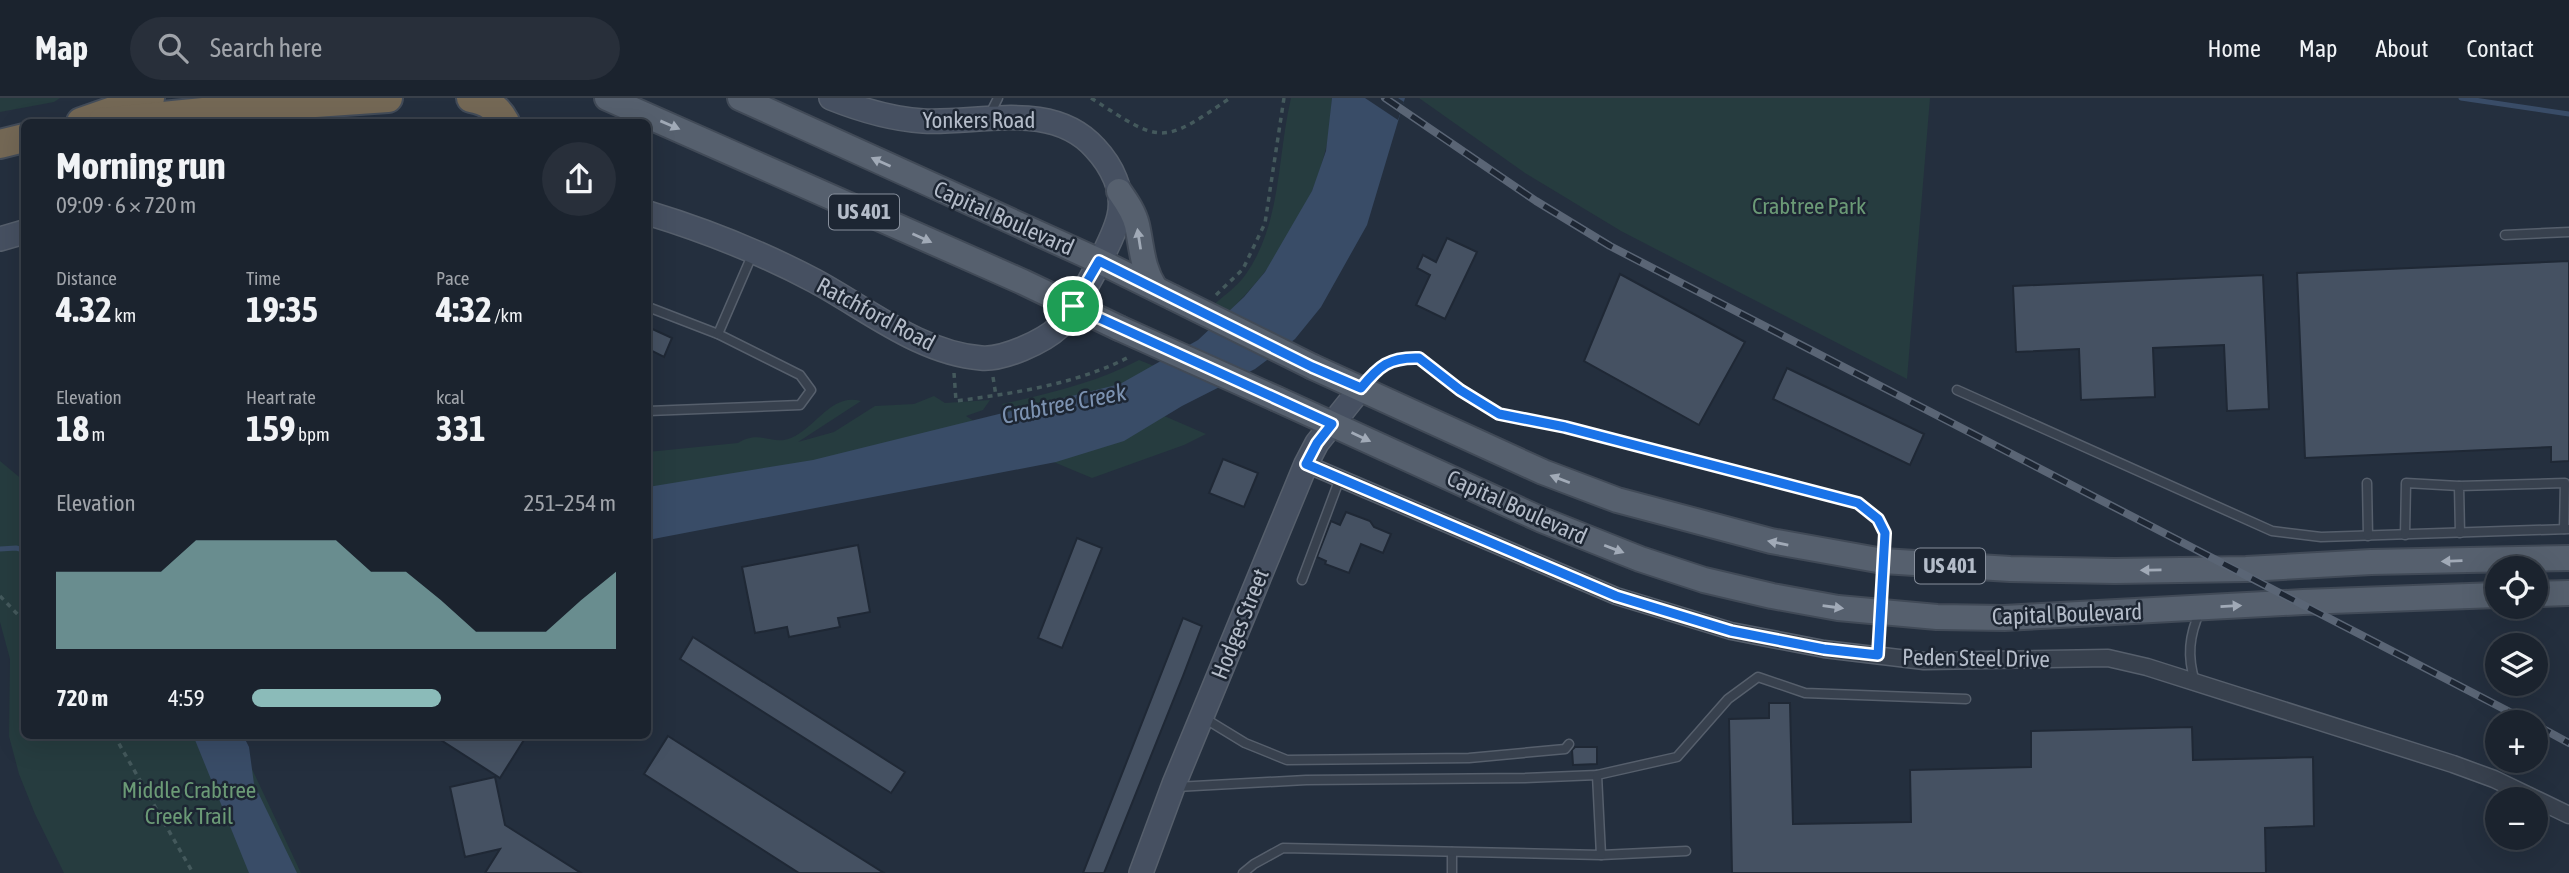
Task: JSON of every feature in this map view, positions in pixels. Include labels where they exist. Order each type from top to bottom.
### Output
[{"type":"highway","points":[[90,119],[150,98]]},
{"type":"highway","points":[[132,119],[388,98]]},
{"type":"highway","points":[[471,98],[487,102],[503,119]]},
{"type":"highway","points":[[0,144],[21,139]]},
{"type":"main road","name":"Capital Boulevard","points":[[607,98],[1079,296],[1119,328],[1542,520],[1640,559],[1704,580],[1838,608],[1937,617],[2004,618],[2485,596]]},
{"type":"main road","name":"Capital Boulevard","points":[[740,98],[1099,261],[1312,367],[1543,472],[1617,500],[1771,541],[1883,561],[2010,569],[2246,569],[2371,562],[2569,558]]},
{"type":"main road","points":[[1119,191],[1136,223],[1143,261],[1163,293]]},
{"type":"main road","points":[[2548,594],[2569,593]]},
{"type":"street","name":"Yonkers Road","points":[[831,98],[870,112],[900,118],[937,121],[1012,117],[1043,119],[1079,134],[1094,146],[1106,161],[1119,191]]},
{"type":"street","points":[[1079,296],[1099,261],[1119,215],[1119,191]]},
{"type":"street","name":"Ratchford Road","points":[[651,215],[753,252],[813,280],[932,347],[957,355],[989,359],[1031,345],[1058,327],[1079,296]]},
{"type":"street","points":[[0,239],[21,233]]},
{"type":"street","name":"Hodges Street","points":[[1141,873],[1173,787],[1306,464],[1317,443],[1361,388]]},
{"type":"street","name":"Peden Steel Drive","points":[[1306,464],[1628,600],[1731,631],[1824,649],[1924,661],[2108,658],[2147,667],[2453,764],[2494,779],[2569,814]]},
{"type":"lane","points":[[988,120],[998,98]]},
{"type":"lane","points":[[2505,236],[2569,232]]},
{"type":"lane","points":[[718,334],[753,252]]},
{"type":"lane","points":[[651,308],[718,334],[800,375],[811,390],[800,405],[651,411]]},
{"type":"lane","points":[[1361,388],[1375,371],[1391,360],[1419,358],[1460,390],[1499,414],[1565,427],[1858,503],[1878,519],[1885,533],[1878,655]]},
{"type":"lane","points":[[1957,390],[2272,531],[2321,537],[2405,535],[2566,529],[2565,483],[2459,486],[2406,483],[2405,535]]},
{"type":"lane","points":[[1302,580],[1340,478]]},
{"type":"lane","points":[[2367,484],[2368,536]]},
{"type":"lane","points":[[2459,486],[2460,533]]},
{"type":"lane","points":[[2195,682],[2188,656],[2191,635],[2201,608]]},
{"type":"lane","points":[[1173,787],[1306,780],[1597,775],[1677,757],[1728,699],[1758,677],[1805,693],[1966,699]]},
{"type":"lane","points":[[1202,717],[1245,743],[1287,760],[1482,757],[1548,752],[1565,749],[1569,744]]},
{"type":"lane","points":[[1597,775],[1601,855]]},
{"type":"lane","points":[[1243,873],[1283,848],[1601,855],[1686,851]]},
{"type":"lane","points":[[1452,852],[1452,873]]},
{"type":"path","points":[[1091,98],[1128,122],[1155,134],[1175,132],[1198,121],[1230,98]]},
{"type":"path","points":[[1210,300],[1243,269],[1265,223],[1284,98]]},
{"type":"path","points":[[956,374],[957,401],[1033,390],[1113,366],[1133,355]]},
{"type":"path","points":[[0,596],[21,618]]},
{"type":"path","points":[[116,739],[193,873]]},
{"type":"green space","points":[[0,98],[60,98],[54,102],[0,112]]},
{"type":"green space","points":[[1291,98],[1332,98],[1325,152],[1310,197],[1287,240],[1259,279],[1226,314],[1211,307],[1234,288],[1258,254],[1277,189]]},
{"type":"green space","name":"Crabtree Park","points":[[1419,98],[1930,98],[1907,379],[1621,231],[1525,173]]},
{"type":"green space","points":[[1139,360],[1154,366],[1134,385],[1014,418],[1002,404],[1090,381]]},
{"type":"green space","points":[[934,396],[945,403],[990,400],[983,410],[966,416],[1006,442],[651,516],[651,452],[738,443],[753,437],[784,440],[800,433],[833,406],[850,400],[861,401],[798,442],[834,432],[875,406],[914,404]]},
{"type":"green space","points":[[1134,403],[1206,434],[1184,445],[1092,478],[1006,442]]},
{"type":"green space","name":"Middle Crabtree Creek Trail","points":[[0,461],[21,478],[21,739],[238,739],[301,873],[64,873],[35,814],[19,774],[9,736],[10,659],[0,622]]},
{"type":"water","name":"Crabtree Creek","points":[[1332,98],[1405,98],[1367,225],[1321,307],[1295,339],[1255,369],[1182,406],[1124,441],[1056,462],[651,539],[651,487],[813,460],[1120,384],[1198,340],[1244,297],[1265,272],[1312,191],[1326,151]]},
{"type":"water","points":[[195,739],[245,739],[249,747],[254,784],[297,873],[249,873]]},
{"type":"pier","points":[[1365,98],[1398,98],[1404,102],[1398,120]]},
{"type":"building","points":[[1447,238],[1477,252],[1445,319],[1416,305],[1430,275],[1417,268],[1423,255],[1436,262]]},
{"type":"building","points":[[2569,261],[2569,461],[2551,462],[2551,447],[2305,458],[2297,273]]},
{"type":"building","points":[[1620,274],[1745,342],[1699,425],[1584,361]]},
{"type":"building","points":[[2263,275],[2269,409],[2227,411],[2224,345],[2153,348],[2155,397],[2081,400],[2079,349],[2016,352],[2013,286]]},
{"type":"building","points":[[651,328],[672,338],[664,357],[651,350]]},
{"type":"building","points":[[1787,368],[1924,434],[1910,465],[1773,399]]},
{"type":"building","points":[[1223,459],[1258,473],[1244,507],[1209,493]]},
{"type":"building","points":[[1346,512],[1370,521],[1374,527],[1391,534],[1383,553],[1361,544],[1349,573],[1325,564],[1326,561],[1317,557],[1331,521],[1340,525]]},
{"type":"building","points":[[1077,538],[1102,548],[1062,648],[1038,638]]},
{"type":"building","points":[[858,545],[870,612],[838,618],[840,627],[789,637],[787,627],[755,633],[742,567]]},
{"type":"building","points":[[1183,618],[1202,626],[1183,676],[1104,873],[1083,873]]},
{"type":"building","points":[[693,637],[905,772],[891,793],[680,659]]},
{"type":"building","points":[[1769,703],[1790,703],[1793,824],[1911,822],[1910,770],[2031,767],[2031,731],[2192,727],[2193,760],[2313,757],[2314,826],[2265,828],[2266,873],[1732,873],[1729,719],[1769,718]]},
{"type":"building","points":[[668,736],[884,873],[799,873],[644,774]]},
{"type":"building","points":[[439,739],[524,739],[500,778]]},
{"type":"building","points":[[1575,747],[1597,747],[1597,764],[1573,765],[1572,750]]},
{"type":"building","points":[[495,777],[505,825],[581,873],[485,873],[500,849],[465,857],[450,787]]},
{"type":"waterway","points":[[2461,98],[2569,114]]},
{"type":"waterway","points":[[0,549],[21,549]]},
{"type":"railway","points":[[1385,98],[1536,201],[1610,246],[2506,710]]},
{"type":"railway","points":[[2548,732],[2569,743]]},
{"type":"route","points":[[1099,261],[1312,367],[1361,388],[1375,371],[1391,360],[1419,358],[1460,390],[1499,414],[1565,427],[1858,503],[1878,519],[1885,533],[1878,655],[1824,649],[1731,631],[1616,596],[1306,464],[1317,443],[1332,424],[1073,306],[1099,261]]}]
